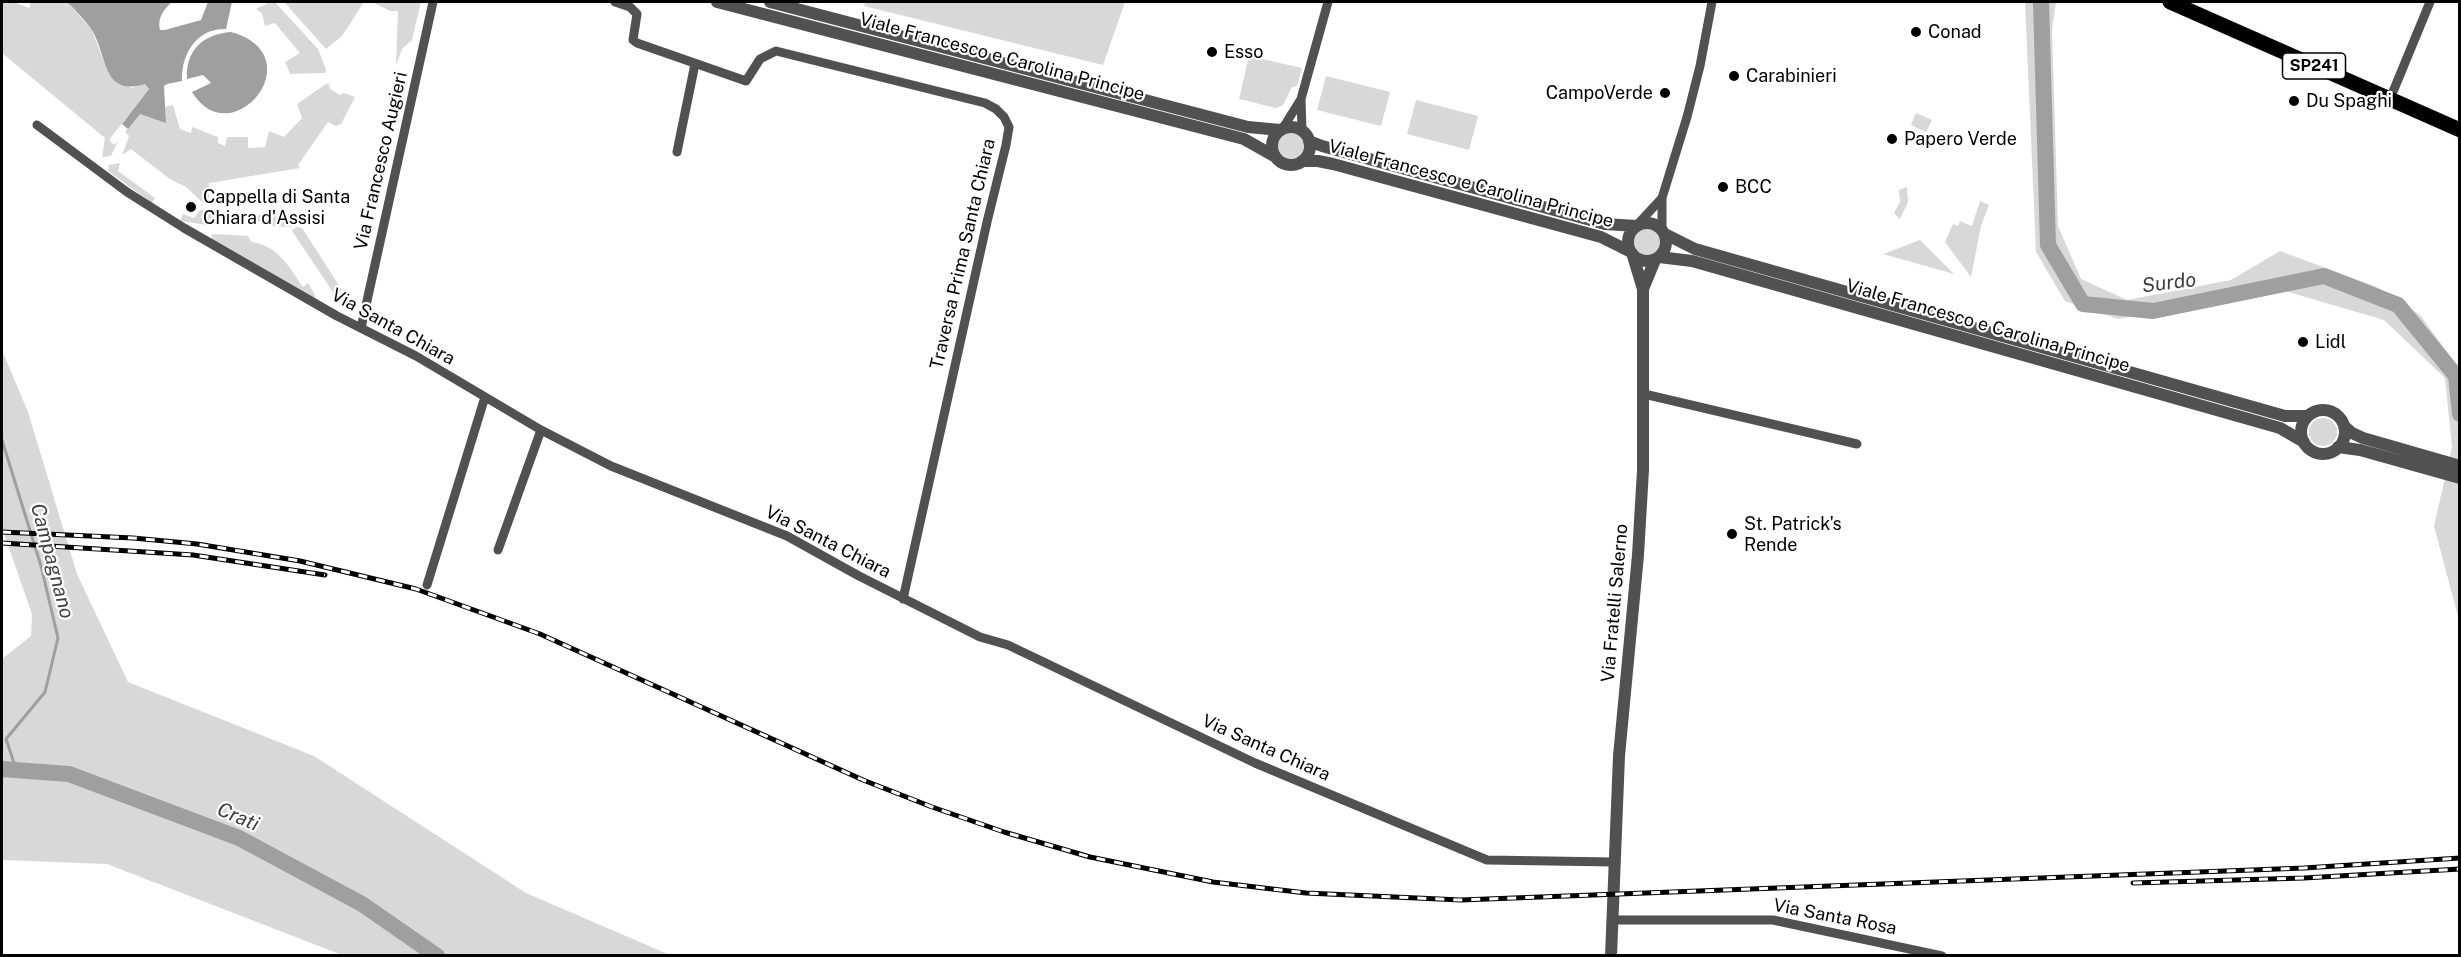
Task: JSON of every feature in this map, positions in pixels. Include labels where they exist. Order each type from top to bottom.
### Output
[{"type":"main road","name":"SP241","points":[[2170,2],[2460,130]]},
{"type":"street","name":"Via Francesco Augieri","points":[[361,328],[433,2]]},
{"type":"street","name":"Traversa Prima Santa Chiara","points":[[615,2],[630,7],[637,14],[633,35],[633,40],[637,44],[746,81],[760,59],[776,51],[985,104],[996,109],[1004,117],[1008,127],[903,599]]},
{"type":"street","name":"Viale Francesco e Carolina Principe","points":[[717,2],[1244,139],[1284,164],[1318,161],[1487,204],[1602,237],[1644,261],[1657,258],[1692,261],[2280,428],[2304,442],[2317,453],[2328,453],[2338,447],[2443,468],[2460,466]]},
{"type":"street","name":"Viale Francesco e Carolina Principe","points":[[770,2],[1248,127],[1281,129],[1290,126],[1305,135],[1359,157],[1605,224],[1636,226],[1652,223],[1663,232],[1695,249],[2285,416],[2308,416],[2318,410],[2329,410],[2339,416],[2344,426],[2352,433],[2443,468],[2460,478]]},
{"type":"street","points":[[1274,156],[1272,144],[1301,99],[1328,2]]},
{"type":"street","points":[[1657,258],[1666,247],[1662,198],[1687,117],[1700,66],[1712,2]]},
{"type":"street","points":[[2390,99],[2430,2]]},
{"type":"street","points":[[677,152],[695,64]]},
{"type":"street","points":[[1301,99],[1305,135]]},
{"type":"street","name":"Via Santa Chiara","points":[[37,125],[127,192],[184,228],[361,328],[416,356],[541,430],[611,466],[787,536],[903,599],[980,637],[1008,645],[1081,678],[1170,724],[1255,763],[1487,861],[1614,862]]},
{"type":"street","name":"Viale Francesco e Carolina Principe","points":[[1302,161],[1308,152],[1305,135]]},
{"type":"street","points":[[1636,226],[1662,198]]},
{"type":"street","name":"Viale Francesco e Carolina Principe","points":[[1631,253],[1628,239],[1636,226]]},
{"type":"street","name":"Via Fratelli Salerno","points":[[1611,956],[1619,756],[1638,555],[1643,471],[1643,290],[1631,253]]},
{"type":"street","name":"Via Fratelli Salerno","points":[[1643,290],[1657,258]]},
{"type":"street","points":[[1644,394],[1857,444]]},
{"type":"street","points":[[427,585],[485,397]]},
{"type":"street","points":[[2304,442],[2302,426],[2308,416]]},
{"type":"street","points":[[2338,447],[2344,438],[2344,426]]},
{"type":"street","points":[[498,550],[541,430]]},
{"type":"street","name":"Via Santa Rosa","points":[[1612,920],[1773,920],[1942,956]]},
{"type":"shaded area","points":[[2,2],[14,2],[29,8],[31,2],[67,2],[92,30],[106,67],[131,88],[145,84],[149,89],[109,140],[114,145],[118,141],[111,156],[102,157],[105,138],[2,53]]},
{"type":"shaded area","points":[[67,2],[172,2],[160,18],[160,30],[165,30],[201,20],[208,2],[232,2],[226,29],[206,33],[199,38],[192,45],[184,62],[182,81],[164,86],[166,123],[140,114],[128,129],[122,124],[149,89],[145,84],[131,87],[121,85],[114,80],[108,72],[92,30]]},
{"type":"shaded area","points":[[275,2],[318,49],[325,73],[290,74],[285,62],[300,53],[275,23],[265,26],[262,13],[256,9]]},
{"type":"shaded area","points":[[284,2],[364,2],[342,36],[326,49]]},
{"type":"shaded area","points":[[372,2],[421,2],[412,40],[402,49],[396,65],[398,11],[390,11]]},
{"type":"shaded area","points":[[865,2],[1125,2],[1103,65],[864,6]]},
{"type":"shaded area","points":[[2025,2],[2056,2],[2052,29],[2058,226],[2081,279],[2127,300],[2231,280],[2280,251],[2377,287],[2420,315],[2460,369],[2459,620],[2434,526],[2452,447],[2445,378],[2384,320],[2285,291],[2118,319],[2065,301],[2036,252]]},
{"type":"shaded area","points":[[231,32],[255,44],[266,60],[266,78],[258,95],[244,108],[227,113],[209,109],[192,92],[211,83],[203,75],[187,79],[187,69],[189,60],[198,45],[212,36]]},
{"type":"shaded area","points":[[1249,56],[1302,68],[1297,86],[1292,87],[1283,105],[1276,108],[1239,99]]},
{"type":"shaded area","points":[[1326,76],[1390,92],[1381,126],[1317,110]]},
{"type":"shaded area","points":[[329,84],[330,89],[340,95],[344,93],[355,97],[341,124],[335,126],[328,122],[298,165],[300,168],[209,183],[209,202],[201,201],[186,187],[170,179],[131,149],[122,155],[129,136],[125,132],[140,113],[166,123],[165,107],[173,105],[180,129],[191,133],[192,127],[218,137],[218,143],[225,146],[227,137],[248,137],[248,148],[265,147],[269,131],[284,137],[302,118],[297,104]]},
{"type":"shaded area","points":[[1416,100],[1478,116],[1469,150],[1407,134]]},
{"type":"shaded area","points":[[1916,113],[1932,120],[1926,132],[1911,125]]},
{"type":"shaded area","points":[[1290,131],[1300,135],[1304,145],[1300,155],[1290,159],[1280,155],[1276,145],[1280,135]]},
{"type":"shaded area","points":[[120,163],[118,171],[155,198],[152,203],[108,171],[109,165]]},
{"type":"shaded area","points":[[1907,187],[1908,202],[1900,219],[1894,213],[1900,202],[1899,190]]},
{"type":"shaded area","points":[[1980,201],[1989,205],[1981,226],[1971,277],[1945,242],[1953,224],[1958,226],[1960,221],[1972,226]]},
{"type":"shaded area","points":[[200,210],[296,220],[291,227],[269,226],[269,222],[210,219],[207,225],[180,221],[183,214],[194,218]]},
{"type":"shaded area","points":[[297,227],[302,228],[342,290],[335,295],[294,234],[292,230]]},
{"type":"shaded area","points":[[1648,228],[1658,232],[1662,242],[1658,252],[1648,256],[1638,252],[1634,242],[1638,232]]},
{"type":"shaded area","points":[[211,235],[248,236],[251,242],[269,247],[288,265],[303,287],[308,283],[316,297],[311,298],[213,241]]},
{"type":"shaded area","points":[[1920,240],[1954,274],[1883,254]]},
{"type":"shaded area","points":[[2,350],[28,412],[77,574],[128,682],[314,756],[526,893],[670,955],[342,955],[107,864],[2,860],[2,659],[31,636],[32,614],[2,528]]},
{"type":"shaded area","points":[[2323,418],[2333,422],[2337,432],[2333,442],[2323,446],[2313,442],[2309,432],[2313,422]]},
{"type":"waterway","name":"Surdo","points":[[2041,2],[2048,245],[2083,304],[2153,311],[2324,276],[2398,305],[2456,376],[2460,414]]},
{"type":"waterway","name":"Campagnano","points":[[2,440],[41,566],[58,638],[45,692],[6,739],[14,763],[33,771]]},
{"type":"waterway","name":"Crati","points":[[2,769],[69,774],[239,838],[362,904],[437,956]]},
{"type":"railway","points":[[2,532],[133,538],[197,544],[300,561],[416,589],[540,634],[863,780],[932,807],[1004,832],[1090,857],[1213,882],[1306,893],[1461,900],[2304,868],[2460,858]]},
{"type":"railway","points":[[2,543],[193,555],[325,575]]},
{"type":"railway","points":[[2133,883],[2304,878],[2460,869]]},
{"type":"place","name":"Conad","points":[[1916,32]]},
{"type":"place","name":"Esso","points":[[1212,52]]},
{"type":"place","name":"Carabinieri","points":[[1734,76]]},
{"type":"place","name":"CampoVerde","points":[[1665,93]]},
{"type":"place","name":"Du Spaghi","points":[[2294,101]]},
{"type":"place","name":"Papero Verde","points":[[1892,139]]},
{"type":"place","name":"BCC","points":[[1723,187]]},
{"type":"place","name":"Cappella di Santa Chiara d'Assisi","points":[[191,207]]},
{"type":"place","name":"Lidl","points":[[2303,342]]},
{"type":"place","name":"St. Patrick's Rende","points":[[1732,534]]}]
